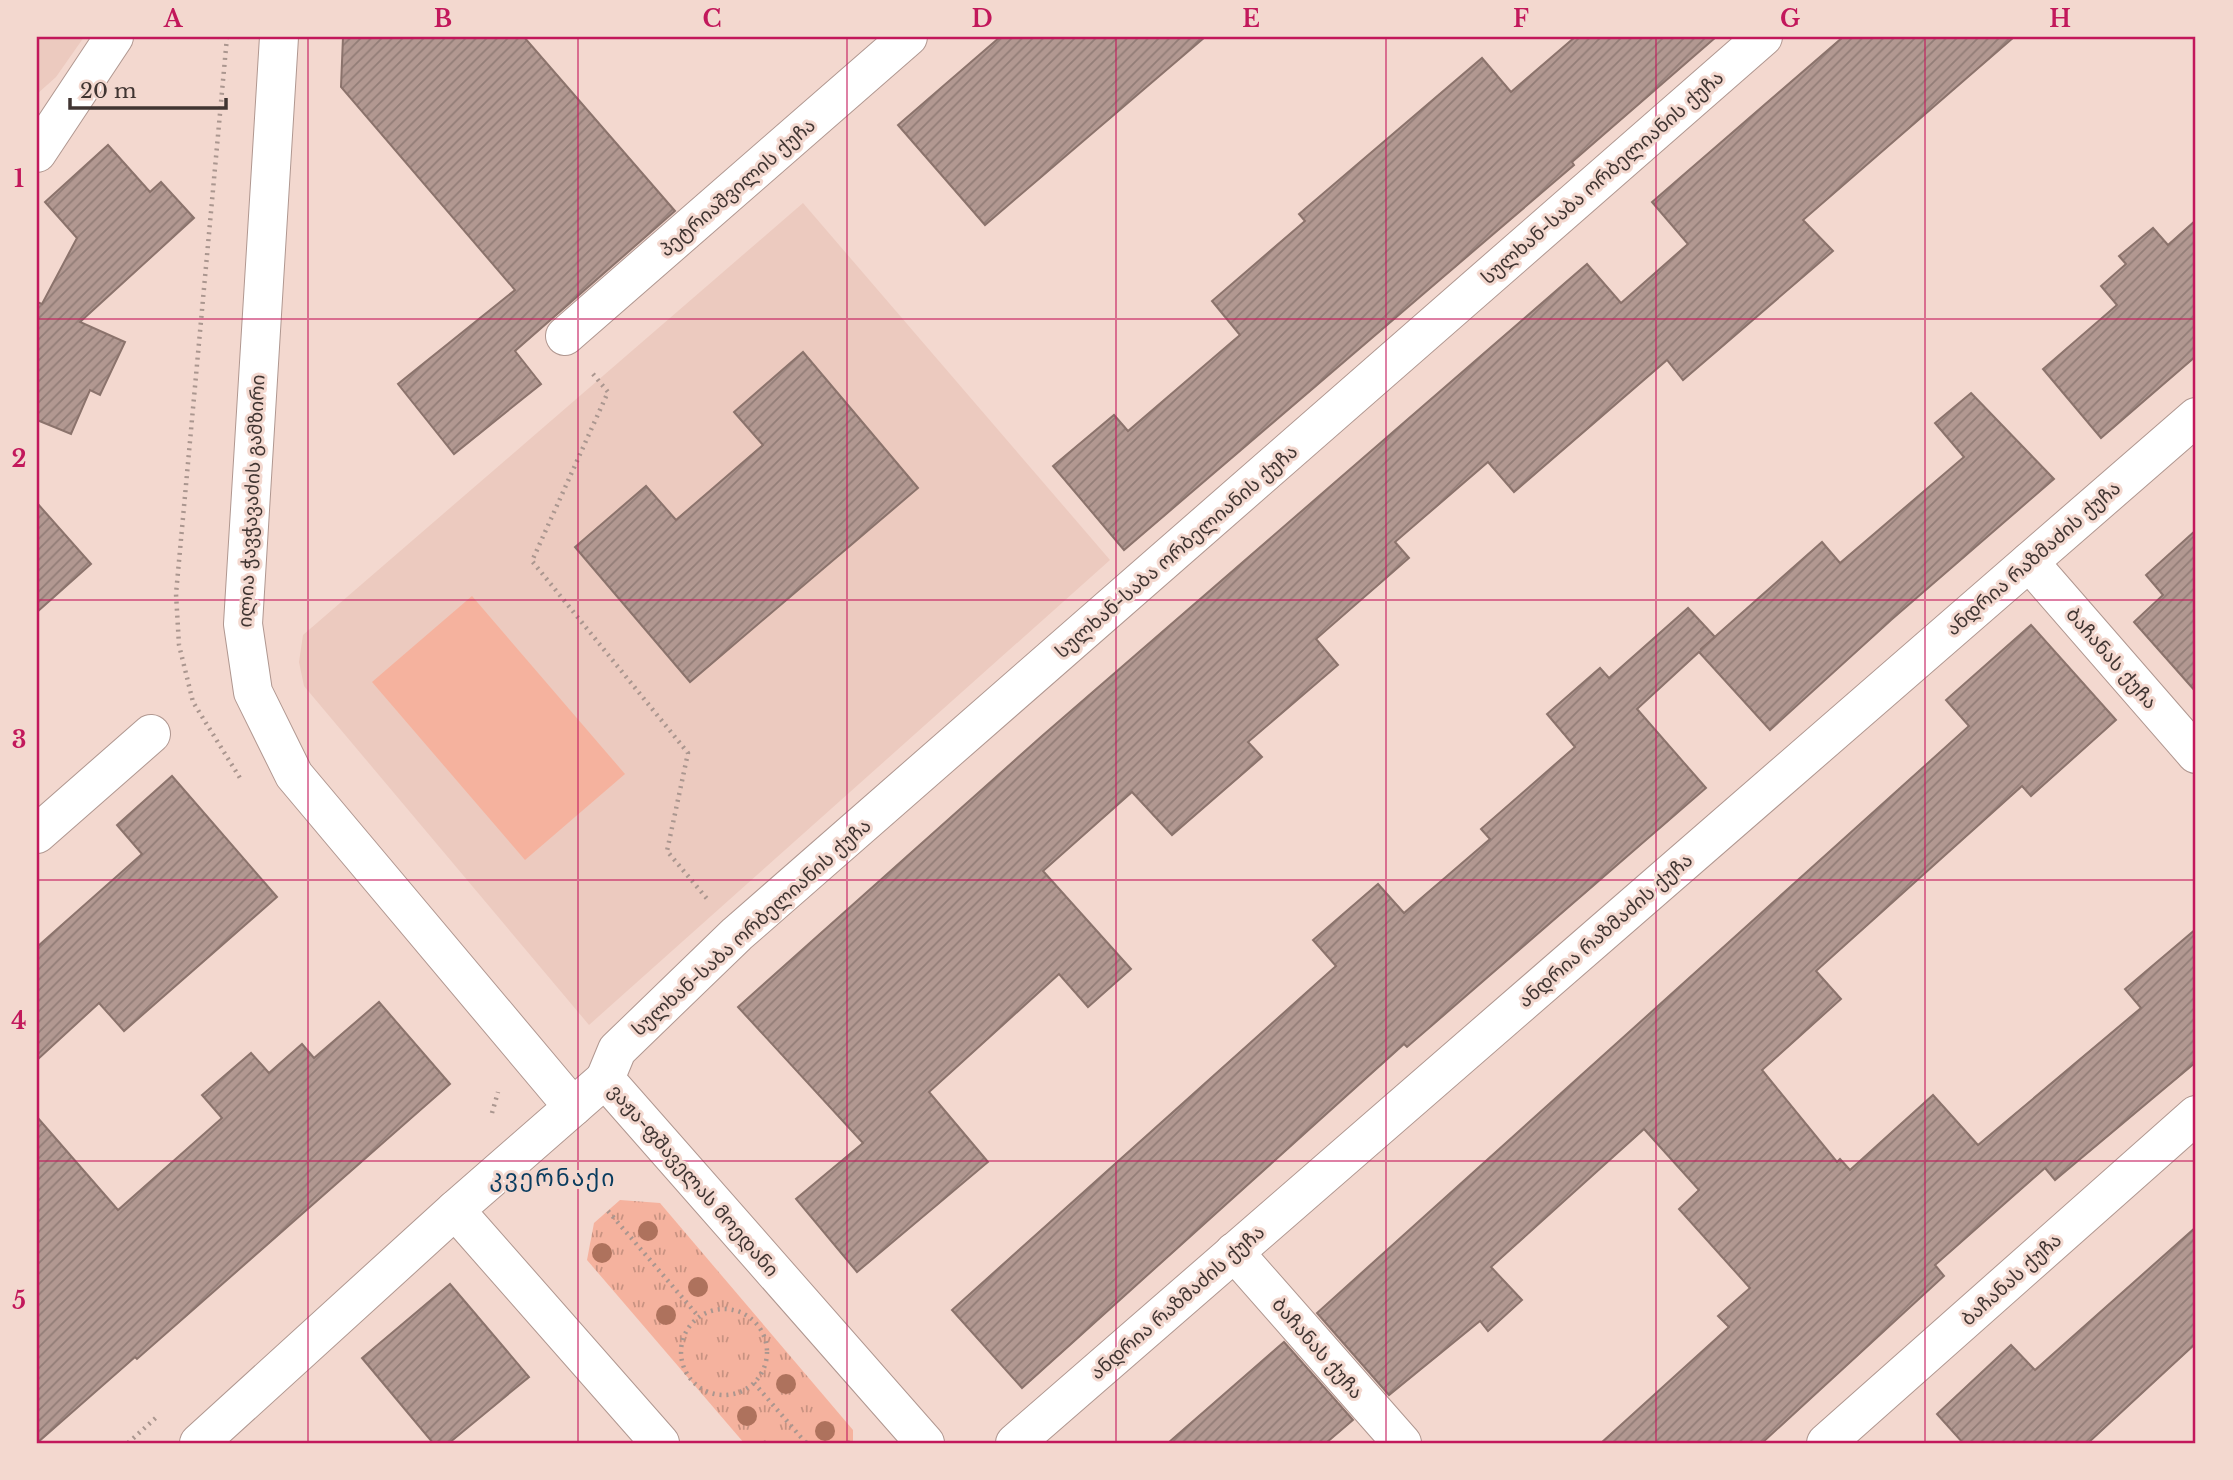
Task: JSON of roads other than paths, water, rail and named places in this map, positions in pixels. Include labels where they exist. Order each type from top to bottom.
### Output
[{"type":"street","points":[[37,153],[114,37]]},
{"type":"street","name":"ილია ჭავჭავაძის გამზირი","points":[[279,37],[243,624],[253,692],[294,775],[573,1107]]},
{"type":"street","name":"პეტრიაშვილის ქუჩა","points":[[565,336],[908,37]]},
{"type":"street","name":"სულხან-საბა ორბელიანის ქუჩა","points":[[605,1079],[617,1050],[737,934],[1763,37]]},
{"type":"street","name":"ანდრია რაზმაძის ქუჩა","points":[[1015,1443],[2196,417]]},
{"type":"street","name":"ბაჩანას ქუჩა","points":[[2029,562],[2196,754]]},
{"type":"street","points":[[37,834],[151,734]]},
{"type":"street","name":"ვაჟა-ფშაველას მოედანი","points":[[455,1210],[605,1079],[925,1443]]},
{"type":"street","name":"ბაჩანას ქუჩა","points":[[1826,1443],[2196,1115]]},
{"type":"street","points":[[199,1443],[455,1210],[660,1443]]},
{"type":"street","name":"ბაჩანას ქუჩა","points":[[1234,1252],[1402,1443]]},
{"type":"district","name":"კვერნაქი","points":[[553,1178]]}]
